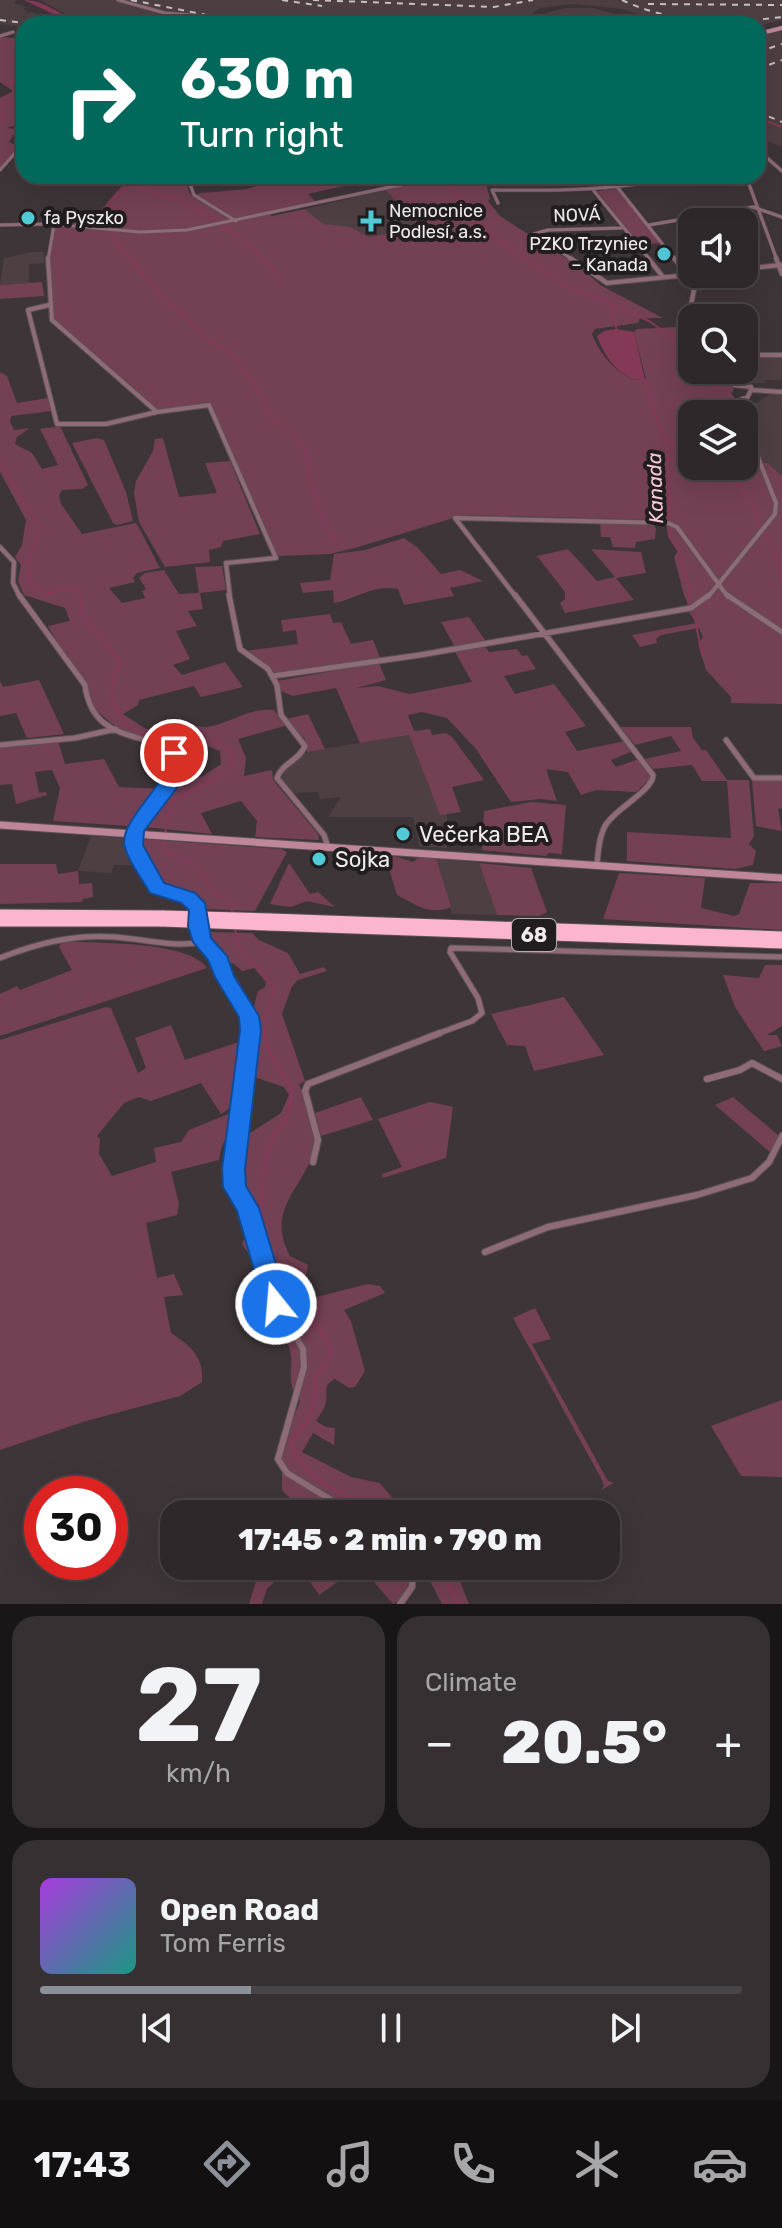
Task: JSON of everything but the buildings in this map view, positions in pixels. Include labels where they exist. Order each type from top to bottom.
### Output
[{"type":"highway","name":"68","points":[[0,914],[782,944]]},
{"type":"highway","name":"68","points":[[0,922],[163,918]]},
{"type":"highway","name":"68","points":[[269,922],[782,936]]},
{"type":"main road","points":[[0,825],[782,878]]},
{"type":"street","points":[[118,0],[165,13],[203,16]]},
{"type":"street","points":[[0,36],[13,32]]},
{"type":"street","points":[[0,170],[16,152]]},
{"type":"street","points":[[766,157],[782,171]]},
{"type":"street","points":[[190,184],[194,195],[238,221]]},
{"type":"street","points":[[0,225],[54,225],[157,232],[238,221],[407,184]]},
{"type":"street","points":[[603,184],[606,189]]},
{"type":"street","points":[[498,203],[492,190],[594,191],[638,184]]},
{"type":"street","points":[[749,184],[782,274]]},
{"type":"street","points":[[618,188],[678,262]]},
{"type":"street","points":[[594,191],[664,278],[678,276]]},
{"type":"street","points":[[758,208],[782,217]]},
{"type":"street","points":[[648,225],[678,220]]},
{"type":"street","points":[[54,225],[47,251],[52,320],[157,412]]},
{"type":"street","name":"NOVÁ","points":[[622,228],[548,230],[534,234],[605,283],[664,278]]},
{"type":"street","points":[[758,267],[780,265]]},
{"type":"street","points":[[49,305],[28,310],[57,424],[106,424],[157,412],[209,405],[276,558],[226,563],[224,569],[240,649],[263,663],[273,676],[279,693],[281,715],[305,746],[301,756],[280,769],[277,778],[324,835],[328,847]]},
{"type":"street","points":[[758,355],[782,355]]},
{"type":"street","points":[[733,384],[751,387],[751,390],[782,392]]},
{"type":"street","points":[[742,400],[747,398],[751,390]]},
{"type":"street","points":[[273,676],[691,608],[707,598],[775,514],[776,503],[758,457]]},
{"type":"street","points":[[597,865],[605,822],[654,780],[455,518],[668,523],[677,527],[736,605],[782,632]]},
{"type":"street","points":[[0,547],[14,562],[13,583],[24,606],[43,625],[85,685],[85,698],[91,710],[127,737],[170,749],[179,763],[165,793],[134,834],[134,845],[160,891],[188,898],[199,908],[197,926],[202,942],[217,956],[225,977],[249,1016],[234,1187],[247,1208],[276,1304],[303,1349],[304,1367],[278,1459],[287,1473],[331,1500]]},
{"type":"street","points":[[0,745],[75,738],[117,729]]},
{"type":"street","points":[[726,740],[754,778],[782,778]]},
{"type":"street","points":[[0,958],[66,936],[118,937],[183,945],[202,942]]},
{"type":"street","points":[[313,1162],[318,1140],[305,1091],[308,1084],[472,1021],[482,1013],[478,998],[450,952],[451,948],[782,957]]},
{"type":"street","points":[[707,1079],[740,1070],[752,1063],[782,1079]]},
{"type":"street","points":[[485,1252],[548,1227],[697,1195],[752,1178],[769,1162],[782,1136]]},
{"type":"street","points":[[400,1604],[415,1580]]},
{"type":"shaded area","points":[[0,0],[16,0],[14,3],[26,7],[23,10],[26,13],[41,16],[16,16],[16,26],[0,24]]},
{"type":"shaded area","points":[[24,0],[39,3],[67,16],[57,16]]},
{"type":"shaded area","points":[[40,0],[782,0],[782,20],[766,24],[766,16],[644,16],[623,9],[573,4],[540,8],[528,16],[69,16]]},
{"type":"shaded area","points":[[565,8],[593,8],[622,16],[542,16]]},
{"type":"shaded area","points":[[782,30],[782,147],[766,140],[766,33]]},
{"type":"shaded area","points":[[0,37],[16,38],[16,125],[7,128],[16,129],[16,135],[9,142],[16,149],[0,168],[0,98],[13,91],[0,82]]},
{"type":"shaded area","points":[[95,184],[187,184],[194,197],[200,197],[197,194],[247,189],[264,184],[353,184],[308,194],[315,201],[268,213],[272,216],[305,209],[323,224],[350,227],[369,237],[408,230],[416,224],[386,190],[413,184],[486,184],[488,201],[500,216],[584,270],[600,285],[663,318],[640,318],[638,323],[595,329],[592,334],[600,350],[621,373],[638,380],[646,379],[634,332],[637,329],[678,328],[678,384],[731,384],[734,390],[731,393],[736,400],[678,400],[678,480],[758,480],[758,463],[768,463],[782,476],[782,704],[731,703],[731,697],[706,670],[698,644],[703,637],[699,628],[661,635],[656,639],[657,643],[640,647],[632,635],[697,623],[684,595],[674,557],[678,551],[668,537],[666,520],[463,515],[330,554],[278,556],[209,402],[158,410],[54,320],[48,268],[51,242],[60,218],[76,212],[99,212],[124,185]]},
{"type":"shaded area","points":[[617,189],[661,243],[640,245],[597,191]]},
{"type":"shaded area","name":"Nemocnice Podlesí, a.s.","points":[[386,190],[431,227],[348,247],[305,209]]},
{"type":"shaded area","points":[[44,252],[44,263],[29,264],[29,283],[0,285],[4,258]]},
{"type":"shaded area","points":[[42,282],[44,296],[0,299],[0,285]]},
{"type":"shaded area","points":[[616,329],[634,332],[645,380],[628,377],[604,352],[597,336]]},
{"type":"shaded area","points":[[782,355],[782,380],[758,383],[758,356]]},
{"type":"shaded area","points":[[0,372],[7,376],[17,403],[48,398],[51,411],[11,416],[14,430],[30,428],[17,437],[15,444],[32,453],[42,469],[58,465],[40,429],[60,426],[88,485],[82,489],[62,490],[59,495],[61,504],[82,534],[136,523],[138,526],[160,568],[137,573],[133,578],[135,582],[109,588],[122,603],[145,598],[142,591],[146,589],[139,578],[145,573],[164,570],[179,594],[199,593],[195,567],[222,566],[226,590],[200,593],[203,609],[188,611],[197,626],[176,631],[190,659],[173,665],[182,675],[225,662],[243,687],[201,697],[194,686],[139,700],[138,705],[123,714],[146,729],[189,730],[189,724],[208,727],[249,713],[274,710],[285,726],[238,739],[246,758],[244,776],[272,770],[273,780],[318,834],[319,840],[255,837],[257,821],[241,801],[201,813],[212,834],[144,827],[175,783],[203,776],[221,764],[220,751],[202,744],[172,748],[128,733],[111,723],[95,709],[88,697],[86,681],[62,651],[48,626],[70,621],[65,608],[24,595],[18,581],[21,565],[15,557],[22,545],[26,520],[0,472]]},
{"type":"shaded area","points":[[771,393],[782,394],[782,476],[772,466],[760,463],[758,457],[758,402]]},
{"type":"shaded area","points":[[97,438],[104,440],[126,492],[133,521],[113,523],[72,443]]},
{"type":"shaded area","points":[[163,438],[179,497],[217,493],[205,463],[230,461],[260,534],[223,541],[221,547],[209,550],[210,562],[165,567],[139,522],[134,493],[136,481],[153,451],[155,439]]},
{"type":"shaded area","points":[[600,523],[652,524],[656,528],[655,539],[636,542],[635,548],[613,547],[610,537],[601,537]]},
{"type":"shaded area","points":[[404,538],[418,548],[441,574],[460,570],[483,581],[450,588],[454,596],[404,605],[398,589],[373,590],[334,603],[333,590],[303,593],[300,583],[330,580],[334,554],[365,550]]},
{"type":"shaded area","points":[[568,549],[597,581],[615,577],[591,549],[641,552],[646,573],[616,578],[634,600],[565,613],[560,603],[565,599],[565,592],[537,556]]},
{"type":"shaded area","points":[[330,614],[333,623],[341,622],[351,644],[373,640],[381,660],[280,674],[244,651],[298,644],[296,630],[283,632],[281,620]]},
{"type":"shaded area","points":[[469,617],[485,640],[455,647],[441,622]]},
{"type":"shaded area","points":[[484,645],[489,652],[517,649],[522,656],[527,655],[536,669],[504,676],[515,694],[554,684],[586,726],[565,732],[577,751],[625,741],[633,751],[611,760],[616,767],[639,759],[650,774],[649,780],[636,792],[596,790],[581,795],[568,772],[546,769],[557,801],[511,802],[476,749],[447,718],[422,712],[408,715],[414,731],[430,729],[432,735],[446,733],[452,737],[484,780],[452,787],[461,812],[440,815],[409,735],[360,743],[336,688],[293,696],[281,691],[277,681],[379,663],[386,680],[356,688],[378,686],[409,694],[472,682],[454,650]]},
{"type":"shaded area","points":[[39,680],[64,734],[27,738],[16,713],[0,716],[0,681],[3,687]]},
{"type":"shaded area","points":[[308,714],[325,749],[307,752],[305,739],[286,719]]},
{"type":"shaded area","points":[[620,727],[691,727],[693,738],[702,750],[706,750],[727,780],[749,780],[754,836],[749,844],[756,851],[753,865],[735,869],[627,861],[627,832],[731,838],[727,781],[702,781],[692,765],[653,769],[645,759],[681,751],[671,736],[635,745]]},
{"type":"shaded area","points":[[409,735],[440,814],[447,814],[447,848],[419,846],[413,817],[328,817],[341,797],[320,799],[318,792],[295,793],[288,790],[280,778],[286,765],[310,751]]},
{"type":"shaded area","points":[[58,741],[65,764],[104,759],[119,787],[164,789],[129,826],[53,821],[60,788],[52,770],[35,772],[39,793],[46,792],[47,795],[16,804],[12,784],[0,785],[0,747]]},
{"type":"shaded area","points":[[752,780],[782,781],[782,808],[778,809],[782,831],[756,826]]},
{"type":"shaded area","points":[[531,802],[566,805],[562,854],[548,853],[546,856],[482,850],[484,811]]},
{"type":"shaded area","points":[[91,836],[127,838],[141,865],[114,865],[111,873],[78,871]]},
{"type":"shaded area","points":[[143,839],[281,849],[287,852],[255,911],[205,909],[196,898],[157,882],[139,846]]},
{"type":"shaded area","points":[[394,856],[413,862],[418,858],[436,858],[451,907],[430,910],[397,895],[387,862]]},
{"type":"shaded area","points":[[436,858],[479,863],[497,915],[452,914]]},
{"type":"shaded area","points":[[289,863],[310,894],[318,892],[335,907],[307,901],[291,907],[270,904]]},
{"type":"shaded area","points":[[479,863],[531,868],[547,912],[539,916],[497,915]]},
{"type":"shaded area","points":[[0,864],[56,864],[58,874],[78,871],[79,884],[92,883],[93,897],[82,902],[0,904]]},
{"type":"shaded area","points":[[619,873],[705,878],[701,908],[734,916],[739,914],[750,883],[782,883],[782,930],[603,919]]},
{"type":"shaded area","points":[[206,932],[252,933],[259,940],[288,953],[300,974],[324,967],[327,971],[298,980],[292,986],[282,1014],[305,1081],[299,1085],[314,1135],[308,1165],[284,1212],[283,1240],[290,1256],[308,1265],[304,1287],[317,1297],[367,1284],[380,1286],[385,1293],[344,1310],[351,1321],[365,1371],[355,1387],[349,1388],[335,1379],[328,1384],[325,1404],[316,1421],[335,1428],[334,1445],[313,1433],[302,1452],[351,1477],[380,1483],[394,1500],[292,1500],[282,1490],[282,1448],[300,1401],[292,1386],[287,1342],[292,1324],[278,1303],[270,1276],[255,1263],[242,1244],[255,1214],[238,1184],[241,1139],[281,1113],[289,1095],[284,1087],[254,1077],[248,1071],[252,1014],[258,991],[265,987],[266,982],[254,968],[242,971],[233,963],[224,965],[220,952],[206,938]]},
{"type":"shaded area","points":[[62,941],[162,948],[181,952],[207,968],[0,1036],[0,994],[17,986],[20,990],[72,970],[59,947]]},
{"type":"shaded area","points":[[765,965],[782,965],[782,1026],[767,1035],[777,1035],[782,1046],[764,1051],[735,1007],[723,975],[759,978]]},
{"type":"shaded area","points":[[564,997],[604,1055],[534,1071],[525,1046],[507,1045],[491,1014]]},
{"type":"shaded area","points":[[111,1008],[138,1073],[146,1068],[135,1038],[171,1025],[185,1060],[245,1040],[243,1082],[236,1100],[221,1114],[201,1083],[151,1101],[139,1097],[124,1103],[97,1136],[100,1139],[99,1154],[112,1176],[156,1162],[154,1148],[181,1142],[189,1130],[233,1112],[240,1115],[236,1129],[224,1142],[219,1160],[171,1172],[179,1204],[177,1215],[146,1223],[157,1278],[174,1274],[183,1295],[164,1297],[171,1333],[195,1353],[201,1366],[202,1382],[180,1396],[86,1421],[0,1450],[0,1040]]},
{"type":"shaded area","points":[[361,1097],[373,1120],[321,1136],[315,1113]]},
{"type":"shaded area","points":[[733,1097],[779,1136],[771,1153],[715,1105]]},
{"type":"shaded area","points":[[430,1102],[453,1107],[446,1158],[383,1178],[382,1174],[402,1167],[378,1119]]},
{"type":"shaded area","points":[[535,1308],[551,1339],[532,1344],[608,1481],[614,1483],[601,1490],[604,1486],[602,1480],[513,1318]]},
{"type":"shaded area","points":[[782,1400],[782,1477],[741,1476],[711,1426]]},
{"type":"shaded area","points":[[256,1580],[276,1580],[267,1589],[262,1604],[249,1604]]},
{"type":"shaded area","points":[[309,1580],[340,1580],[319,1595]]},
{"type":"shaded area","points":[[372,1580],[408,1580],[406,1591],[393,1604]]},
{"type":"shaded area","points":[[430,1580],[460,1580],[469,1604],[442,1604]]},
{"type":"waterway","points":[[16,81],[9,81],[16,84]]},
{"type":"waterway","points":[[0,104],[16,99]]},
{"type":"waterway","points":[[0,114],[5,116],[0,121]]},
{"type":"waterway","points":[[766,121],[782,127]]},
{"type":"waterway","points":[[127,184],[130,186],[116,195],[103,212],[110,222],[113,238],[159,293],[203,335],[233,356],[258,390],[270,417],[295,435],[306,451],[308,473],[321,515],[337,544]]},
{"type":"waterway","name":"Kanada","points":[[447,184],[488,233],[566,286],[610,304]]},
{"type":"waterway","points":[[132,186],[178,199],[217,222]]},
{"type":"waterway","points":[[222,225],[253,248],[281,279]]},
{"type":"waterway","points":[[610,304],[649,321],[678,341]]},
{"type":"waterway","name":"Kanada","points":[[610,304],[617,331]]},
{"type":"waterway","name":"Kanada","points":[[645,380],[657,422],[668,444],[670,538],[679,552],[689,587],[688,609],[695,619],[702,655]]},
{"type":"waterway","points":[[714,384],[716,389]]},
{"type":"waterway","points":[[667,439],[678,446]]},
{"type":"waterway","points":[[0,462],[40,528],[27,566],[29,583],[47,593],[68,587],[79,591],[83,617],[120,662],[113,680],[112,697],[127,724],[141,733],[157,737],[207,740],[221,744],[231,753],[233,764],[229,771],[172,802],[165,833]]},
{"type":"waterway","points":[[732,480],[756,510],[759,525],[777,555],[782,580]]},
{"type":"waterway","points":[[164,840],[166,852],[193,863],[212,889],[230,902],[233,915]]},
{"type":"waterway","points":[[235,929],[240,950],[275,986],[265,1033]]},
{"type":"waterway","points":[[265,1033],[269,1052],[292,1091],[287,1118],[274,1135],[264,1171],[264,1232],[268,1251],[283,1285],[323,1334],[331,1355],[315,1378],[315,1399],[306,1422],[290,1443],[307,1469],[329,1487],[353,1500]]},
{"type":"waterway","points":[[446,1580],[458,1604]]},
{"type":"railway","points":[[131,0],[212,16]]},
{"type":"railway","points":[[282,0],[322,6]]},
{"type":"railway","points":[[313,0],[494,7],[533,0]]},
{"type":"railway","points":[[622,0],[671,16]]},
{"type":"railway","points":[[648,4],[782,5]]},
{"type":"railway","points":[[766,19],[782,17]]},
{"type":"railway","points":[[0,20],[16,22]]},
{"type":"railway","points":[[766,49],[782,44]]},
{"type":"railway","points":[[766,66],[782,60]]},
{"type":"railway","points":[[766,115],[782,122]]},
{"type":"place","name":"fa Pyszko","points":[[28,218]]},
{"type":"place","name":"Nemocnice Podlesí, a.s.","points":[[371,221]]},
{"type":"place","name":"PZKO Trzyniec – Kanada","points":[[664,254]]},
{"type":"place","name":"Večerka BEA","points":[[403,834]]},
{"type":"place","name":"Sojka","points":[[319,859]]},
{"type":"route","points":[[174,753],[178,768],[165,793],[135,830],[134,845],[160,891],[188,898],[199,908],[197,926],[202,942],[217,956],[225,977],[249,1016],[234,1187],[247,1208],[276,1304]]}]
